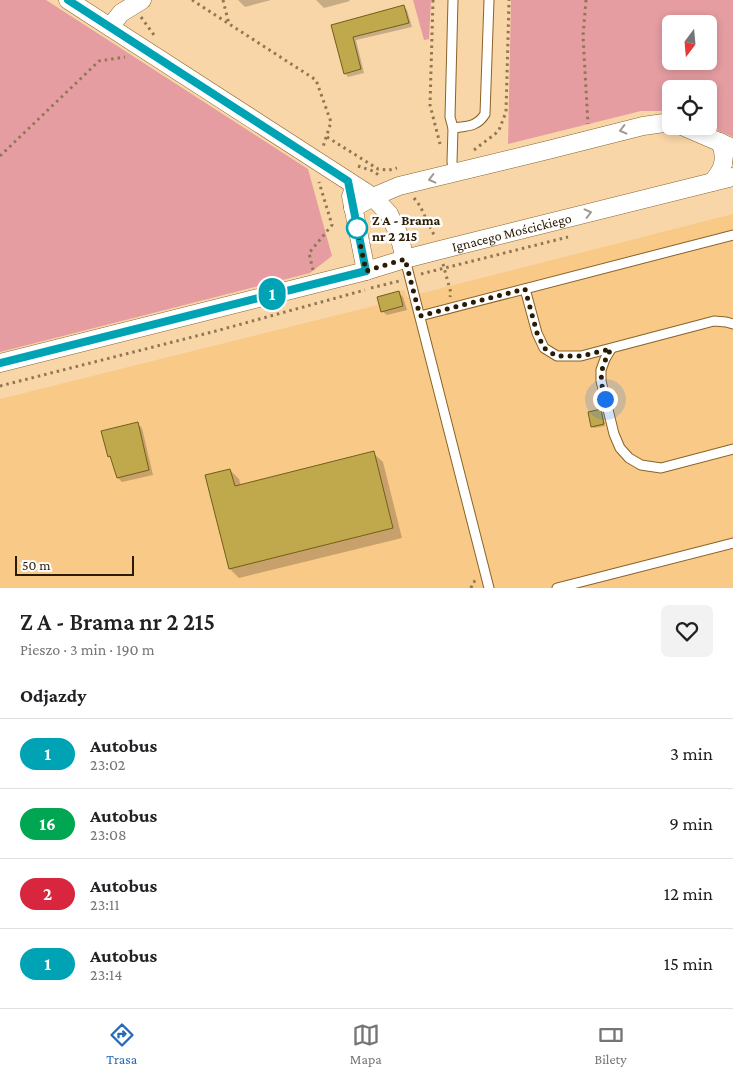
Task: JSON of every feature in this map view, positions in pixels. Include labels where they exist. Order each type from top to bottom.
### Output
[{"type":"street","points":[[68,0],[373,197],[389,214],[399,235],[405,259]]},
{"type":"street","points":[[110,27],[120,13],[142,0]]},
{"type":"street","points":[[353,208],[399,186],[643,126],[662,124]]},
{"type":"street","points":[[703,135],[726,145],[723,149],[725,158],[723,166],[712,182]]},
{"type":"street","name":"Ignacego Mościckiego","points":[[0,363],[733,177]]},
{"type":"street","points":[[348,181],[366,271]]},
{"type":"lane","points":[[453,0],[450,117],[453,128],[452,162],[454,173]]},
{"type":"lane","points":[[453,128],[473,126],[482,120],[486,114],[489,0]]},
{"type":"lane","points":[[420,316],[733,235]]},
{"type":"lane","points":[[405,259],[489,588]]},
{"type":"lane","points":[[525,289],[537,333],[544,348],[556,356],[581,356],[714,322],[733,324]]},
{"type":"lane","points":[[611,349],[601,370],[600,381],[614,434],[620,448],[629,458],[641,465],[661,468],[733,449]]},
{"type":"lane","points":[[557,588],[733,543]]},
{"type":"path","points":[[192,0],[316,80],[331,122],[322,152]]},
{"type":"path","points":[[223,0],[229,24]]},
{"type":"path","points":[[433,0],[430,105],[440,147]]},
{"type":"path","points":[[586,0],[583,36],[588,140]]},
{"type":"path","points":[[0,156],[98,61],[133,56]]},
{"type":"path","points":[[0,386],[216,331],[570,236]]},
{"type":"path","points":[[471,588],[473,582]]},
{"type":"shaded area","points":[[0,0],[46,0],[308,169],[332,256],[310,273],[0,352]]},
{"type":"shaded area","points":[[413,0],[431,0],[429,39],[424,40]]},
{"type":"shaded area","points":[[511,0],[733,0],[733,137],[717,130],[717,80],[662,80],[662,111],[641,111],[508,144]]},
{"type":"shaded area","points":[[733,214],[733,588],[0,588],[0,399],[378,305],[377,296],[404,290],[407,297]]},
{"type":"building","points":[[404,5],[409,23],[353,37],[361,69],[344,74],[331,25]]},
{"type":"building","points":[[399,291],[403,306],[381,312],[377,297]]},
{"type":"building","points":[[601,409],[604,424],[591,427],[588,412]]},
{"type":"building","points":[[138,422],[149,470],[117,478],[110,456],[108,457],[101,431]]},
{"type":"building","points":[[374,451],[393,528],[229,569],[205,475],[230,469],[235,486]]},
{"type":"bus line","name":"1","points":[[0,363],[366,271],[348,181],[68,0]]},
{"type":"place","name":"Z A - Brama nr 2 215","points":[[357,228]]},
{"type":"route","points":[[357,228],[356,224],[366,271],[405,259],[420,316],[525,289],[537,333],[544,348],[556,356],[581,356],[611,349],[601,370],[600,381],[605,399]]}]
